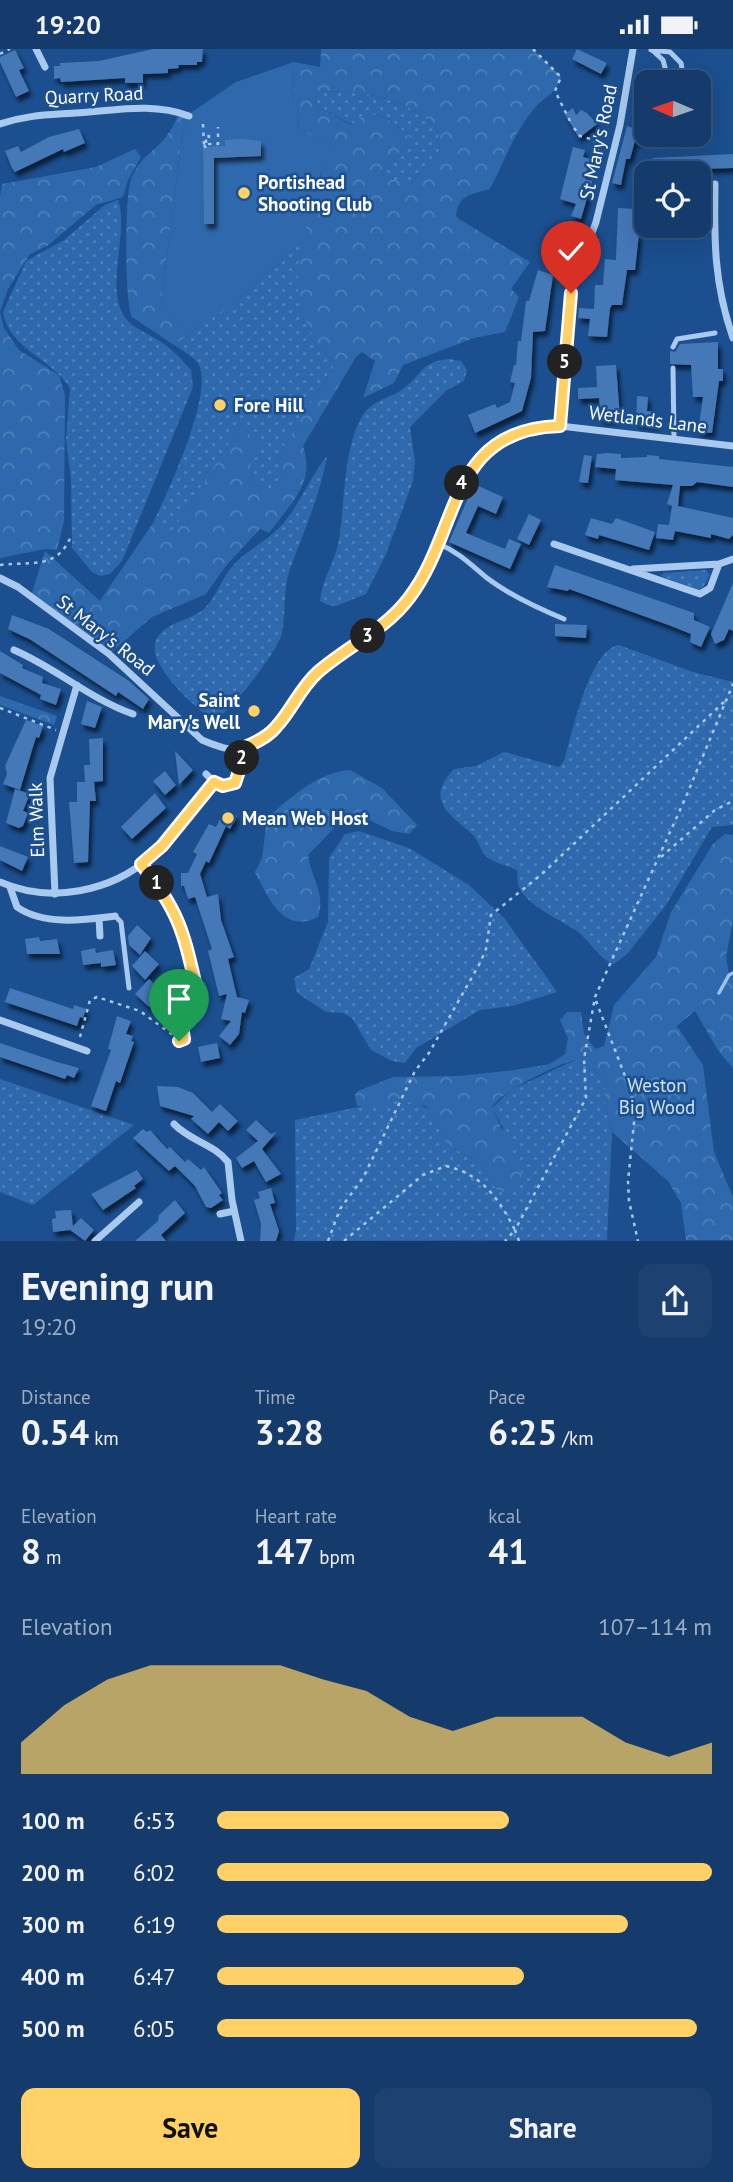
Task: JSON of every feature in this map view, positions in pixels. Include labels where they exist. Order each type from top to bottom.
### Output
[{"type":"street","name":"St Mary's Road","points":[[560,426],[572,287],[594,229],[620,125],[633,49]]},
{"type":"street","points":[[40,50],[45,67]]},
{"type":"street","name":"Quarry Road","points":[[0,124],[44,113],[145,108],[166,109],[189,116]]},
{"type":"street","points":[[715,184],[715,254],[720,300],[733,338]]},
{"type":"street","points":[[240,749],[259,741],[276,727],[304,686],[320,670],[395,615],[418,586],[438,547],[462,482],[479,458],[513,436],[560,426]]},
{"type":"street","name":"Wetlands Lane","points":[[560,426],[733,446]]},
{"type":"street","points":[[554,544],[702,594],[710,588],[719,564]]},
{"type":"street","points":[[631,569],[719,564],[733,559]]},
{"type":"street","name":"St Mary's Road","points":[[0,578],[18,587],[109,654],[202,740],[218,747],[240,749]]},
{"type":"street","points":[[14,650],[40,661],[90,695],[133,714]]},
{"type":"street","name":"Elm Walk","points":[[55,894],[50,778],[77,685]]},
{"type":"street","points":[[59,747],[70,750]]},
{"type":"street","points":[[0,883],[55,894],[105,884],[141,864],[162,846],[214,782],[206,775]]},
{"type":"street","points":[[141,864],[165,893],[178,918],[201,1007]]},
{"type":"street","points":[[10,887],[14,903],[22,910],[55,919],[116,916]]},
{"type":"street","points":[[99,918],[100,936]]},
{"type":"street","points":[[186,998],[198,995]]},
{"type":"street","points":[[0,1020],[86,1051]]},
{"type":"street","points":[[76,1047],[80,1037]]},
{"type":"street","points":[[174,1124],[178,1134],[228,1162],[234,1211],[242,1241]]},
{"type":"street","points":[[95,1241],[139,1202]]},
{"type":"street","points":[[131,1209],[139,1216]]},
{"type":"street","points":[[220,1214],[234,1211]]},
{"type":"lane","points":[[650,50],[670,52],[681,63],[682,70]]},
{"type":"lane","points":[[650,50],[663,60],[665,70]]},
{"type":"lane","points":[[673,347],[677,339],[683,337],[715,334]]},
{"type":"lane","points":[[673,368],[674,438]]},
{"type":"lane","points":[[438,547],[460,553],[488,579],[531,605],[564,619]]},
{"type":"lane","points":[[116,916],[121,922],[129,988]]},
{"type":"path","points":[[0,54],[10,49]]},
{"type":"path","points":[[533,49],[561,77],[555,91],[570,121]]},
{"type":"path","points":[[203,124],[204,148],[206,136],[209,136],[209,144],[218,144],[218,127]]},
{"type":"path","points":[[574,128],[580,136],[594,140],[608,173]]},
{"type":"path","points":[[0,565],[47,562],[62,555],[71,536]]},
{"type":"path","points":[[505,1241],[514,1230],[586,1098],[584,1059],[595,997],[659,859],[733,685]]},
{"type":"path","points":[[328,1241],[340,1209],[363,1178],[408,1083],[480,963],[486,949],[491,915],[511,895],[542,874],[727,699]]},
{"type":"path","points":[[0,708],[63,733]]},
{"type":"path","points":[[214,782],[223,786],[235,783],[242,762],[240,749]]},
{"type":"path","points":[[659,859],[715,810],[733,801]]},
{"type":"path","points":[[80,1037],[90,1000],[96,997],[141,1011],[180,1041],[184,1033],[178,1008],[186,998]]},
{"type":"path","points":[[595,997],[630,1089],[635,1113],[628,1181],[629,1201],[638,1241]]},
{"type":"path","points":[[344,1241],[423,1175],[446,1166],[465,1173],[492,1191],[519,1241]]},
{"type":"green space","points":[[321,49],[533,49],[561,77],[557,87],[537,106],[520,128],[490,189],[467,197],[457,209],[456,216],[459,219],[530,262],[511,289],[519,297],[505,332],[474,338],[403,365],[394,383],[363,398],[375,361],[362,352],[356,357],[303,446],[306,471],[299,493],[269,533],[260,529],[225,567],[206,594],[152,617],[109,654],[31,596],[45,551],[100,601],[153,523],[170,534],[240,427],[263,446],[250,466],[255,485],[276,490],[283,468],[276,459],[335,365],[315,338],[299,301],[299,256],[303,233],[316,187],[332,148],[299,128],[297,107],[293,107],[294,62],[320,67]],"holes":[[[318,91],[382,97],[410,108],[437,128],[440,150],[412,182],[384,177],[383,171],[411,139],[382,117],[367,116],[351,125],[315,105]]]},
{"type":"green space","name":"Portishead Shooting Club","points":[[294,62],[293,106],[297,106],[299,128],[333,148],[320,176],[302,242],[238,299],[190,333],[161,303],[182,137],[189,114],[236,82]]},
{"type":"green space","points":[[318,91],[367,94],[410,108],[437,128],[440,150],[412,182],[406,184],[384,177],[383,171],[411,139],[391,121],[375,115],[360,119],[352,125],[315,105]]},
{"type":"green space","points":[[180,110],[189,114],[182,137],[161,303],[238,300],[174,345],[132,317],[128,292],[127,225],[129,188],[135,170],[168,134]]},
{"type":"green space","points":[[135,149],[141,157],[128,180],[123,197],[96,205],[47,246],[30,254],[8,289],[0,312],[2,184],[96,167]]},
{"type":"green space","points":[[118,200],[121,229],[117,295],[121,309],[128,321],[164,344],[185,363],[191,370],[193,387],[122,561],[110,574],[100,576],[92,572],[72,548],[71,480],[66,439],[70,388],[62,377],[14,336],[3,312],[26,261],[64,240],[105,205]]},
{"type":"green space","points":[[302,242],[302,308],[313,334],[335,365],[276,459],[283,468],[276,491],[255,485],[240,427],[170,535],[153,523],[187,444],[195,420],[202,379],[197,362],[174,345],[238,299]]},
{"type":"green space","points":[[0,312],[4,328],[19,350],[59,375],[65,395],[64,521],[57,550],[45,549],[0,558]]},
{"type":"green space","points":[[449,359],[461,361],[467,370],[464,381],[447,390],[410,427],[415,461],[413,481],[386,554],[366,594],[336,606],[320,601],[339,540],[346,473],[358,423],[370,407],[410,384],[427,366]]},
{"type":"green space","points":[[327,456],[316,499],[290,569],[279,641],[244,692],[224,713],[212,718],[185,696],[166,674],[155,653],[158,637],[169,627],[205,608],[236,562],[287,519]]},
{"type":"green space","points":[[706,570],[710,575],[701,591],[661,576],[664,573]]},
{"type":"green space","points":[[619,645],[693,672],[733,682],[733,825],[712,827],[666,905],[628,953],[614,964],[604,958],[577,931],[528,900],[519,887],[517,870],[485,855],[474,837],[444,806],[441,790],[454,769],[476,766],[504,752],[559,767],[564,761],[583,695],[591,677],[608,650]]},
{"type":"green space","points":[[0,696],[57,716],[54,725],[0,705]]},
{"type":"green space","points":[[350,770],[382,788],[417,825],[409,834],[392,831],[355,813],[335,827],[308,855],[319,893],[318,917],[295,921],[278,911],[255,872],[262,858],[267,818],[316,781]]},
{"type":"green space","points":[[359,831],[409,848],[469,885],[505,919],[557,992],[512,1006],[480,1010],[416,1048],[405,1063],[392,1061],[371,1050],[352,1018],[343,1013],[326,1012],[297,993],[294,978],[309,969],[328,922],[329,858],[345,834]]},
{"type":"green space","name":"Weston Big Wood","points":[[725,834],[733,835],[733,920],[726,957],[729,975],[733,977],[733,1068],[719,1052],[695,1011],[677,1026],[703,1065],[714,1152],[733,1197],[733,1240],[686,1240],[681,1203],[668,1181],[612,1132],[604,1098],[606,1082],[597,1072],[575,1060],[530,1079],[506,1094],[492,1107],[522,1174],[519,1183],[509,1193],[497,1190],[478,1162],[446,1144],[433,1113],[425,1106],[397,1099],[371,1107],[357,1106],[355,1095],[358,1091],[393,1077],[459,1076],[550,1064],[565,1054],[568,1038],[560,1020],[567,1012],[581,1012],[584,1034],[595,1049],[604,1046],[614,1005],[656,957],[671,912],[713,844]]},
{"type":"green space","points":[[575,1060],[597,1072],[606,1082],[604,1098],[612,1132],[607,1240],[294,1241],[295,1120],[397,1099],[417,1103],[433,1112],[446,1144],[478,1162],[497,1190],[503,1127],[492,1108],[511,1090]]},
{"type":"green space","points":[[0,1079],[134,1125],[33,1205],[0,1192]]},
{"type":"building","points":[[153,49],[203,49],[202,62],[197,62],[197,65],[178,65],[179,68],[168,69],[168,73],[143,74],[143,83],[125,83],[125,78],[61,82],[60,78],[54,79],[54,66],[60,66],[60,63],[99,61]]},
{"type":"building","points":[[577,49],[607,63],[601,74],[572,59]]},
{"type":"building","points":[[15,50],[24,68],[19,70],[29,91],[16,97],[0,62],[0,57]]},
{"type":"building","points":[[573,108],[576,115],[581,110],[597,124],[579,138],[565,114]]},
{"type":"building","points":[[627,126],[634,128],[634,145],[630,159],[626,159],[621,185],[612,183]]},
{"type":"building","points":[[79,129],[85,143],[64,152],[63,149],[15,172],[12,168],[5,151],[18,146],[21,152],[49,137]]},
{"type":"building","points":[[225,140],[261,141],[261,156],[214,158],[214,224],[204,224],[203,147],[225,146]]},
{"type":"building","points":[[573,147],[585,150],[583,157],[590,159],[585,179],[592,181],[581,219],[571,216],[576,204],[560,199]]},
{"type":"building","points":[[733,154],[733,168],[711,169],[711,161],[653,161],[653,158]]},
{"type":"building","points":[[618,208],[634,209],[634,238],[639,238],[635,270],[627,270],[622,305],[612,305],[610,308],[607,337],[588,336],[590,319],[578,318],[579,308],[594,309],[595,285],[603,285],[605,259],[616,260]]},
{"type":"building","points":[[572,222],[583,226],[569,260],[566,258],[565,262],[556,259]]},
{"type":"building","points":[[538,270],[553,275],[545,331],[533,332],[531,378],[522,411],[475,433],[468,415],[495,404],[497,408],[510,402],[515,383],[510,382],[516,365],[518,341],[521,341],[526,301],[529,301]]},
{"type":"building","points":[[718,342],[718,369],[723,369],[723,381],[719,381],[712,433],[698,432],[703,397],[693,397],[691,365],[670,364],[670,351],[675,352],[680,344]]},
{"type":"building","points":[[616,365],[620,418],[601,420],[599,398],[578,399],[578,388],[597,387],[596,366]]},
{"type":"building","points":[[637,396],[648,397],[647,411],[657,412],[656,425],[636,423]]},
{"type":"building","points":[[597,454],[621,454],[621,458],[647,455],[659,456],[659,459],[733,467],[733,487],[697,482],[692,486],[680,486],[678,506],[733,518],[733,535],[729,539],[711,534],[711,538],[675,531],[673,540],[656,538],[658,524],[669,525],[672,506],[667,504],[673,485],[615,480],[616,469],[595,467]]},
{"type":"building","points":[[584,455],[592,456],[588,483],[579,482]]},
{"type":"building","points":[[474,484],[503,497],[496,514],[478,506],[466,533],[505,549],[509,539],[521,544],[510,569],[449,542]]},
{"type":"building","points":[[529,514],[541,520],[529,545],[517,539]]},
{"type":"building","points":[[591,518],[612,524],[616,518],[655,532],[649,550],[599,535],[598,539],[585,535]]},
{"type":"building","points":[[555,565],[694,613],[694,620],[710,627],[701,647],[690,642],[691,634],[671,626],[569,589],[547,587]]},
{"type":"building","points":[[733,583],[733,631],[729,629],[724,640],[715,644],[711,634]]},
{"type":"building","points":[[12,615],[49,629],[129,681],[149,699],[143,709],[118,692],[116,696],[31,640],[8,629]]},
{"type":"building","points":[[555,624],[587,625],[586,638],[555,636]]},
{"type":"building","points":[[0,651],[23,665],[22,668],[43,677],[42,683],[61,689],[56,705],[40,699],[41,695],[0,673]]},
{"type":"building","points":[[87,701],[102,707],[95,728],[81,724]]},
{"type":"building","points":[[26,720],[43,726],[39,738],[36,737],[20,790],[3,784],[7,774],[5,766]]},
{"type":"building","points":[[103,738],[103,781],[94,782],[96,801],[90,801],[88,862],[74,863],[69,802],[77,802],[77,782],[85,782],[84,765],[90,765],[89,739]]},
{"type":"building","points":[[175,751],[193,770],[179,785]]},
{"type":"building","points":[[165,771],[176,785],[165,795],[153,781]]},
{"type":"building","points":[[15,789],[30,794],[23,811],[28,813],[23,826],[19,828],[6,823]]},
{"type":"building","points":[[155,793],[166,808],[132,839],[121,827]]},
{"type":"building","points":[[225,809],[237,816],[230,829],[226,826],[209,863],[206,861],[200,874],[207,897],[218,894],[221,920],[234,957],[228,959],[237,997],[249,1000],[245,1013],[242,1012],[239,1034],[230,1045],[219,1036],[231,1021],[221,1019],[227,994],[219,996],[208,951],[212,949],[195,897],[188,899],[184,886],[181,886],[181,873],[188,873],[197,854],[193,852],[209,824],[216,827]]},
{"type":"building","points":[[0,846],[28,857],[22,871],[0,860]]},
{"type":"building","points":[[137,925],[151,938],[140,955],[129,945],[128,936]]},
{"type":"building","points":[[39,937],[40,941],[57,939],[60,954],[27,954],[25,939]]},
{"type":"building","points":[[95,948],[96,953],[113,950],[116,965],[83,965],[81,951]]},
{"type":"building","points":[[145,951],[159,964],[145,980],[132,966]]},
{"type":"building","points":[[149,979],[163,992],[149,1007],[135,994]]},
{"type":"building","points":[[10,988],[73,1009],[74,1005],[86,1009],[83,1018],[80,1017],[77,1026],[5,1002]]},
{"type":"building","points":[[117,1016],[131,1021],[126,1034],[133,1036],[131,1041],[134,1042],[120,1083],[116,1081],[106,1111],[91,1106],[111,1050],[108,1049]]},
{"type":"building","points":[[0,1043],[79,1068],[74,1078],[67,1075],[65,1079],[0,1057]]},
{"type":"building","points":[[217,1043],[220,1058],[201,1062],[198,1047]]},
{"type":"building","points":[[157,1086],[178,1087],[193,1093],[212,1112],[220,1104],[238,1121],[228,1131],[219,1122],[208,1134],[191,1119],[194,1116],[160,1106]]},
{"type":"building","points":[[256,1120],[271,1134],[277,1132],[262,1149],[281,1174],[266,1182],[254,1161],[242,1168],[236,1158],[258,1141],[246,1130]]},
{"type":"building","points":[[143,1129],[147,1132],[150,1130],[167,1149],[170,1147],[185,1162],[188,1159],[201,1170],[204,1167],[222,1193],[219,1195],[223,1200],[211,1208],[206,1207],[195,1186],[175,1166],[169,1171],[133,1138]]},
{"type":"building","points":[[137,1170],[143,1179],[134,1186],[136,1188],[103,1210],[91,1194]]},
{"type":"building","points":[[271,1188],[275,1203],[270,1204],[279,1231],[276,1241],[260,1241],[261,1224],[254,1200],[260,1198],[258,1192]]},
{"type":"building","points":[[175,1200],[185,1213],[161,1235],[166,1241],[135,1241],[158,1221],[159,1215]]},
{"type":"building","points":[[71,1210],[73,1226],[81,1218],[94,1230],[85,1241],[70,1230],[53,1232],[52,1219],[56,1218],[55,1211]]},
{"type":"waterway","points":[[719,993],[729,975],[733,973]]},
{"type":"place","name":"Portishead Shooting Club","points":[[244,193]]},
{"type":"place","name":"Fore Hill","points":[[220,405]]},
{"type":"place","name":"Saint Mary's Well","points":[[254,711]]},
{"type":"place","name":"Mean Web Host","points":[[228,818]]},
{"type":"route","points":[[179,1041],[184,1039],[179,1005],[186,998],[198,995],[178,918],[165,893],[141,864],[162,846],[214,782],[223,786],[235,783],[242,762],[240,749],[259,741],[276,727],[304,686],[320,670],[395,615],[410,597],[425,574],[444,533],[462,482],[479,458],[513,436],[545,427],[560,426],[571,293]]}]
